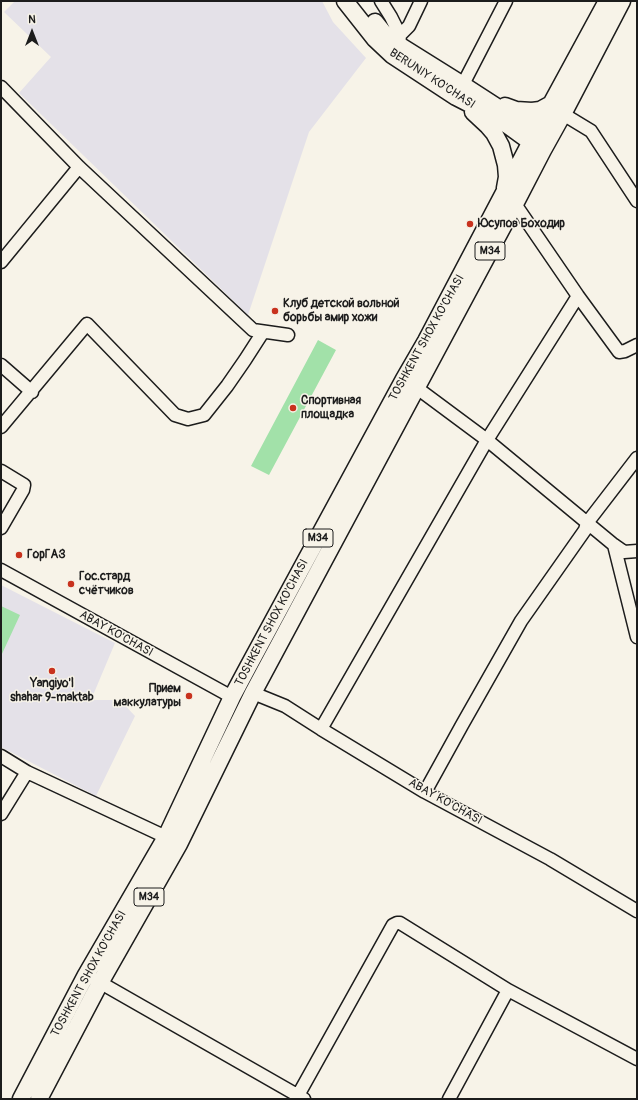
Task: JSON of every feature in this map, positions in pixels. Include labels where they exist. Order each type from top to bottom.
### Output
[{"type":"main road","name":"BERUNIY KO'CHASI","points":[[345,1],[379,36],[397,45],[461,94],[499,119],[540,140]]},
{"type":"main road","name":"BERUNIY KO'CHASI","points":[[358,1],[379,36]]},
{"type":"main road","name":"TOSHKENT SHOX KO'CHASI","points":[[557,109],[607,1]]},
{"type":"main road","name":"TOSHKENT SHOX KO'CHASI","points":[[417,388],[432,345],[540,140],[622,1]]},
{"type":"main road","name":"BERUNIY KO'CHASI","points":[[461,94],[483,98],[503,111],[540,140]]},
{"type":"main road","points":[[461,94],[473,112],[488,126],[501,146],[506,165],[510,198]]},
{"type":"main road","points":[[483,98],[523,111],[557,109]]},
{"type":"main road","name":"TOSHKENT SHOX KO'CHASI","points":[[21,1099],[86,975],[166,837],[235,691],[404,379],[432,345]]},
{"type":"main road","name":"M34","points":[[250,700],[417,388]]},
{"type":"main road","points":[[235,691],[250,700]]},
{"type":"main road","name":"TOSHKENT SHOX KO'CHASI","points":[[39,1099],[100,983],[179,844],[250,700]]},
{"type":"street","points":[[381,1],[391,17],[397,45]]},
{"type":"street","points":[[397,45],[409,26],[421,1]]},
{"type":"street","points":[[461,94],[506,1]]},
{"type":"street","points":[[1,87],[79,167],[253,330],[288,335]]},
{"type":"street","points":[[557,109],[591,131],[637,201]]},
{"type":"street","points":[[1,262],[79,167]]},
{"type":"street","points":[[510,198],[619,352],[625,351],[637,345]]},
{"type":"street","points":[[321,729],[487,440],[578,296]]},
{"type":"street","points":[[1,427],[88,324],[175,415],[188,419],[204,415],[240,367],[263,332]]},
{"type":"street","points":[[1,365],[32,392]]},
{"type":"street","points":[[417,388],[487,440],[614,545],[624,552],[637,551]]},
{"type":"street","points":[[425,792],[521,622],[585,530],[587,523],[637,458]]},
{"type":"street","points":[[1,471],[24,485],[23,490],[1,528]]},
{"type":"street","points":[[614,545],[637,637]]},
{"type":"street","name":"ABAY KO'CHASI","points":[[1,570],[235,691]]},
{"type":"street","name":"ABAY KO'CHASI","points":[[250,700],[285,706],[425,792],[550,859],[637,911]]},
{"type":"street","points":[[1,756],[27,772],[166,837]]},
{"type":"street","points":[[1,814],[27,772]]},
{"type":"street","points":[[86,975],[300,1098],[393,925],[395,923],[400,923],[508,990],[637,1059]]},
{"type":"street","points":[[449,1099],[508,990]]},
{"type":"shaded area","points":[[15,1],[322,1],[333,22],[366,58],[309,132],[248,315],[19,93],[51,57],[4,12]]},
{"type":"shaded area","name":"Yangiyo'l shahar 9-maktab","points":[[1,585],[115,643],[91,700],[120,700],[135,716],[96,796],[1,747]]},
{"type":"green space","name":"Спортивная площадка","points":[[318,340],[336,350],[269,475],[251,466]]},
{"type":"green space","points":[[1,606],[20,615],[1,656]]},
{"type":"place","name":"Юсупов Боходир","points":[[470,224]]},
{"type":"place","name":"Клуб детской вольной борьбы амир хожи","points":[[275,311]]},
{"type":"place","name":"Спортивная площадка","points":[[293,408]]},
{"type":"place","name":"ГорГАЗ","points":[[19,555]]},
{"type":"place","name":"Гос.стард счётчиков","points":[[71,584]]},
{"type":"place","name":"Yangiyo'l shahar 9-maktab","points":[[52,671]]},
{"type":"place","name":"Прием маккулатуры","points":[[189,696]]}]
